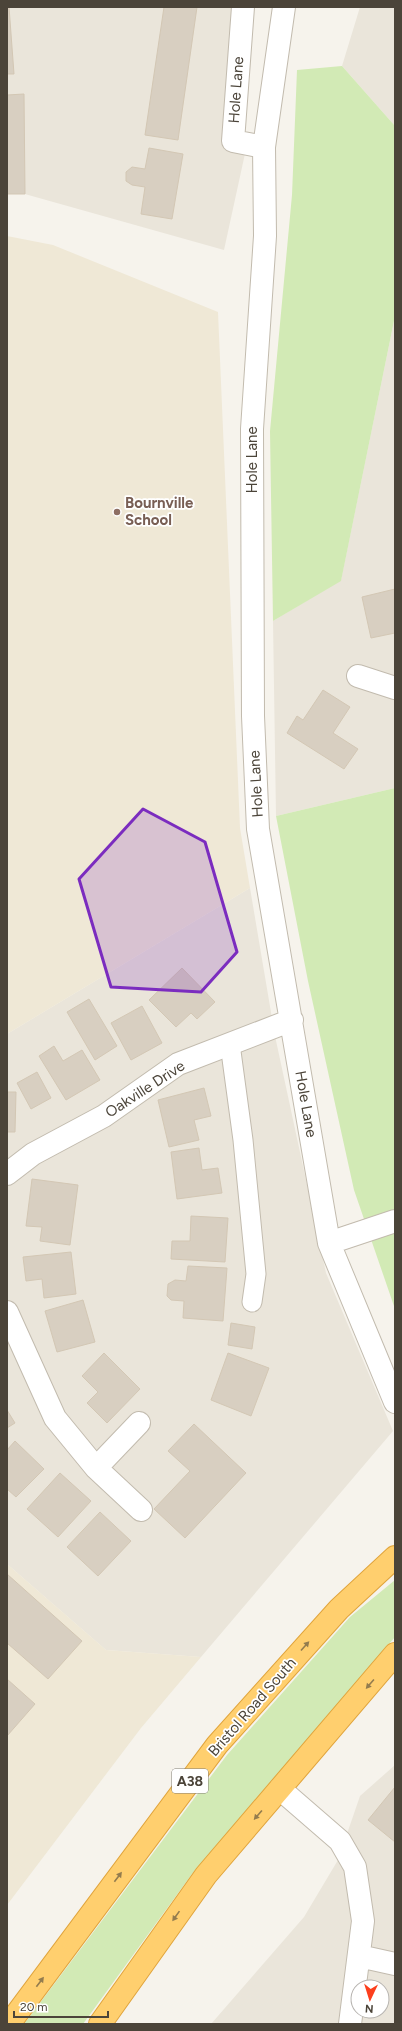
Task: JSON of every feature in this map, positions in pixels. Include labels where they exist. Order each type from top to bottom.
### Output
[{"type":"highway","name":"Bristol Road South","points":[[8,2024],[217,1745],[338,1609],[395,1557]]},
{"type":"highway","points":[[100,2024],[206,1875],[395,1654]]},
{"type":"street","name":"Hole Lane","points":[[243,7],[233,141],[264,147]]},
{"type":"street","name":"Hole Lane","points":[[284,7],[264,147],[265,236],[252,428],[253,716],[258,829],[292,1020],[329,1243],[395,1402]]},
{"type":"street","points":[[358,676],[395,688]]},
{"type":"street","name":"Oakville Drive","points":[[7,1174],[34,1154],[104,1116],[178,1064],[292,1020]]},
{"type":"street","points":[[329,1243],[395,1221]]},
{"type":"street","points":[[7,1312],[55,1418],[96,1468],[141,1510]]},
{"type":"street","points":[[96,1468],[140,1423]]},
{"type":"street","points":[[280,1789],[340,1841],[355,1867],[363,1921],[350,2024]]},
{"type":"street","points":[[359,1956],[395,1964]]},
{"type":"lane","points":[[230,1044],[243,1140],[256,1274],[252,1302]]},
{"type":"highlighted area","points":[[143,809],[205,842],[237,952],[201,992],[111,987],[79,879]]},
{"type":"shaded area","points":[[7,7],[234,7],[224,140],[246,149],[224,250],[7,189]]},
{"type":"shaded area","points":[[360,7],[395,7],[395,126],[342,66]]},
{"type":"shaded area","name":"Bournville School","points":[[7,236],[53,245],[218,312],[240,828],[250,888],[7,1034]]},
{"type":"shaded area","points":[[395,316],[395,788],[276,816],[273,621],[341,580]]},
{"type":"shaded area","points":[[250,888],[275,1036],[326,1273],[393,1431],[201,1657],[106,1650],[7,1564],[7,1034]]},
{"type":"shaded area","points":[[7,1564],[106,1650],[201,1657],[141,1728],[7,1905]]},
{"type":"shaded area","points":[[395,1765],[395,2024],[211,2024],[304,1917],[338,1860],[360,1796]]},
{"type":"green space","points":[[342,66],[395,126],[395,316],[341,581],[273,621],[270,431],[292,195],[297,70]]},
{"type":"green space","points":[[395,788],[395,1309],[354,1190],[308,981],[276,816]]},
{"type":"green space","points":[[395,1580],[395,1637],[192,1874],[83,2024],[24,2024],[227,1755],[350,1617]]},
{"type":"building","points":[[7,7],[9,7],[14,74],[7,74]]},
{"type":"building","points":[[164,7],[197,7],[178,140],[145,135]]},
{"type":"building","points":[[24,94],[25,194],[7,194],[7,95]]},
{"type":"building","points":[[149,148],[183,154],[172,219],[141,214],[145,187],[132,185],[126,181],[126,172],[132,167],[145,169]]},
{"type":"building","points":[[395,589],[395,633],[371,638],[362,597]]},
{"type":"building","points":[[323,690],[350,707],[333,733],[358,749],[344,769],[287,733],[297,716],[303,720]]},
{"type":"building","points":[[182,968],[215,1002],[197,1019],[191,1013],[176,1027],[149,1000]]},
{"type":"building","points":[[89,999],[117,1046],[95,1060],[67,1012]]},
{"type":"building","points":[[142,1006],[162,1043],[131,1060],[111,1023]]},
{"type":"building","points":[[54,1046],[63,1061],[82,1050],[100,1080],[66,1100],[39,1056]]},
{"type":"building","points":[[37,1072],[51,1098],[31,1109],[17,1083]]},
{"type":"building","points":[[204,1088],[211,1116],[194,1120],[199,1140],[169,1147],[158,1100]]},
{"type":"building","points":[[7,1092],[16,1092],[15,1132],[7,1132]]},
{"type":"building","points":[[199,1148],[202,1170],[218,1168],[222,1193],[177,1199],[171,1152]]},
{"type":"building","points":[[32,1179],[78,1185],[70,1245],[40,1241],[42,1227],[26,1226]]},
{"type":"building","points":[[191,1216],[228,1218],[225,1262],[171,1259],[172,1241],[190,1241]]},
{"type":"building","points":[[71,1252],[76,1294],[44,1298],[42,1279],[26,1281],[23,1257]]},
{"type":"building","points":[[188,1266],[227,1268],[223,1321],[183,1318],[184,1301],[171,1300],[167,1296],[168,1284],[175,1280],[186,1281]]},
{"type":"building","points":[[83,1300],[95,1342],[57,1352],[45,1311]]},
{"type":"building","points":[[231,1323],[255,1327],[252,1349],[228,1345]]},
{"type":"building","points":[[104,1353],[140,1389],[107,1423],[87,1403],[98,1392],[82,1376]]},
{"type":"building","points":[[228,1353],[269,1368],[251,1416],[211,1400]]},
{"type":"building","points":[[7,1410],[15,1423],[7,1428]]},
{"type":"building","points":[[194,1424],[246,1473],[185,1538],[154,1509],[190,1471],[168,1451]]},
{"type":"building","points":[[15,1441],[44,1469],[16,1497],[7,1489],[7,1450]]},
{"type":"building","points":[[60,1473],[91,1501],[58,1537],[27,1509]]},
{"type":"building","points":[[100,1512],[131,1541],[98,1576],[67,1547]]},
{"type":"building","points":[[7,1574],[82,1641],[48,1679],[7,1643]]},
{"type":"building","points":[[7,1679],[35,1704],[7,1736]]},
{"type":"building","points":[[395,1787],[395,1842],[368,1820]]},
{"type":"place","name":"Bournville School","points":[[117,512]]}]
